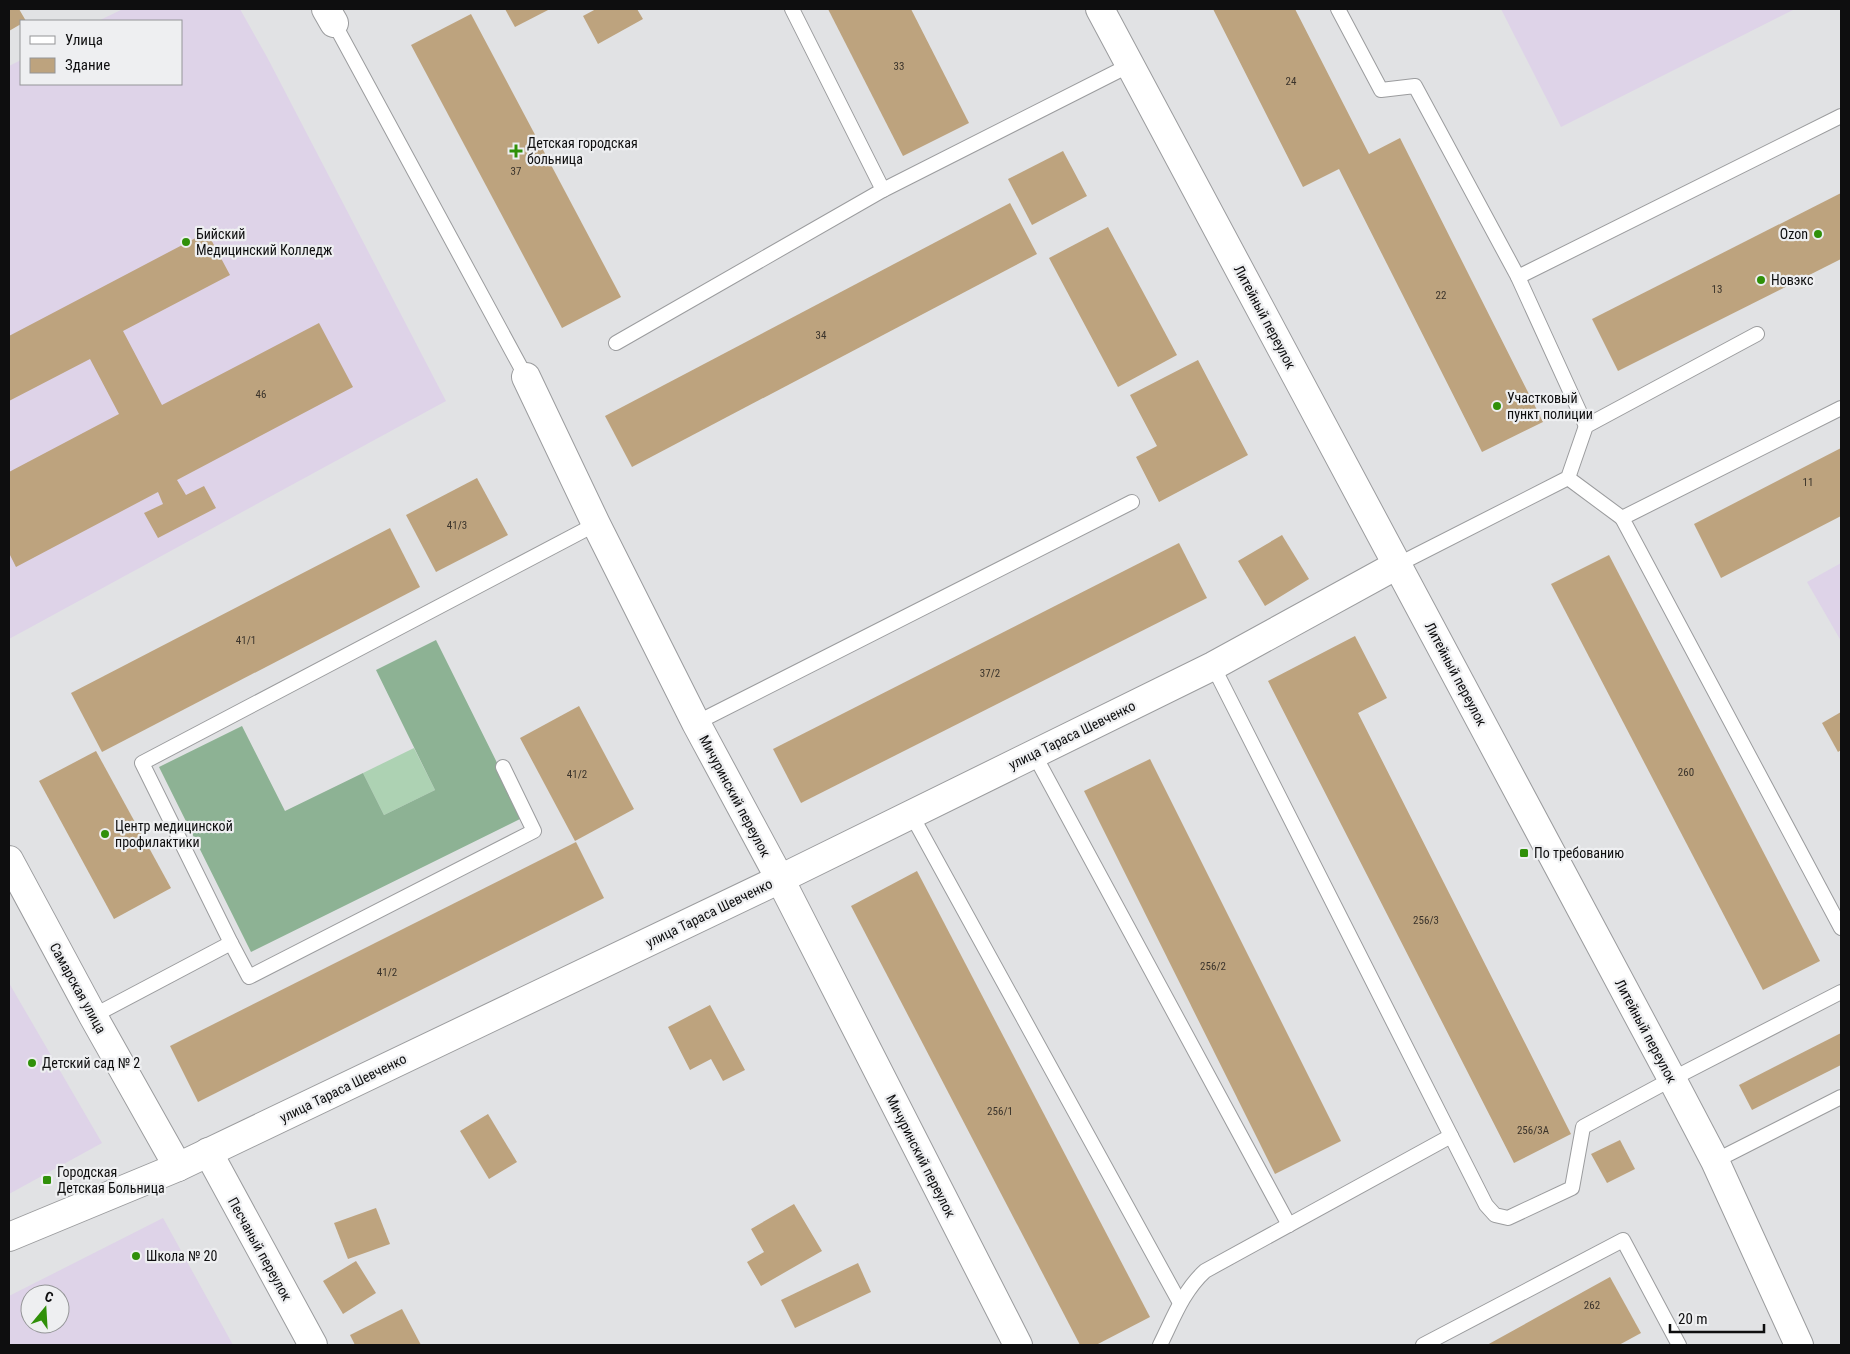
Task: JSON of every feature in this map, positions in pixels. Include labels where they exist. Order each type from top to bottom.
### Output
[{"type":"street","name":"Литейный переулок","points":[[1100,9],[1715,1161],[1800,1345]]},
{"type":"street","name":"Мичуринский переулок","points":[[526,377],[596,524],[696,723],[780,879],[1018,1345]]},
{"type":"street","name":"улица Тараса Шевченко","points":[[9,1237],[178,1167],[780,879],[1213,666],[1398,566]]},
{"type":"street","name":"Самарская улица","points":[[9,860],[93,1016],[178,1167]]},
{"type":"street","name":"Песчаный переулок","points":[[208,1152],[313,1345]]},
{"type":"lane","points":[[792,9],[883,190]]},
{"type":"lane","points":[[1338,9],[1381,90],[1415,86],[1518,277],[1586,426]]},
{"type":"lane","points":[[330,16],[526,377]]},
{"type":"lane","points":[[616,343],[883,190],[1130,65]]},
{"type":"lane","points":[[1518,277],[1841,116]]},
{"type":"lane","points":[[1398,566],[1568,478],[1586,426],[1757,334]]},
{"type":"lane","points":[[1622,518],[1841,408]]},
{"type":"lane","points":[[1568,478],[1622,518],[1841,928]]},
{"type":"lane","points":[[696,723],[1132,502]]},
{"type":"lane","points":[[502,767],[534,831],[249,977],[142,763],[596,524]]},
{"type":"lane","points":[[1213,666],[1486,1205],[1495,1215],[1508,1218],[1572,1188],[1583,1127],[1841,992]]},
{"type":"lane","points":[[1034,754],[1289,1225]]},
{"type":"lane","points":[[911,814],[1180,1303]]},
{"type":"lane","points":[[93,1016],[231,942]]},
{"type":"lane","points":[[1715,1161],[1841,1097]]},
{"type":"lane","points":[[1160,1345],[1180,1303],[1194,1282],[1205,1271],[1451,1136]]},
{"type":"lane","points":[[1423,1345],[1623,1240],[1679,1345]]},
{"type":"shaded area","name":"Бийский Медицинский Колледж","points":[[123,9],[240,9],[267,57],[446,401],[9,639],[9,66],[20,60],[20,85],[182,85],[182,20],[100,20]]},
{"type":"shaded area","points":[[1501,9],[1795,9],[1561,127]]},
{"type":"shaded area","points":[[1841,563],[1841,641],[1807,582]]},
{"type":"shaded area","name":"Детский сад № 2","points":[[9,983],[102,1143],[9,1194]]},
{"type":"shaded area","name":"Школа № 20","points":[[163,1218],[233,1345],[9,1345],[9,1296],[20,1290],[20,1334],[70,1334],[70,1284],[33,1284]]},
{"type":"green space","points":[[436,640],[524,817],[251,952],[159,767],[242,726],[285,811],[363,773],[384,815],[435,790],[376,670]]},
{"type":"green space","points":[[414,748],[435,790],[384,815],[363,773]]},
{"type":"building","points":[[9,9],[19,9],[25,20],[20,20],[20,25],[9,31]]},
{"type":"building","points":[[505,9],[550,9],[515,27]]},
{"type":"building","points":[[596,9],[637,9],[643,19],[598,44],[583,16]]},
{"type":"building","points":[[828,9],[911,9],[969,123],[903,156]]},
{"type":"building","points":[[1213,9],[1295,9],[1369,154],[1400,138],[1543,422],[1482,452],[1339,169],[1303,187]]},
{"type":"building","points":[[471,14],[621,297],[562,328],[411,45]]},
{"type":"building","points":[[1063,151],[1087,196],[1032,225],[1008,179]]},
{"type":"building","points":[[1841,193],[1841,259],[1618,371],[1592,319]]},
{"type":"building","points":[[1010,203],[1037,254],[632,467],[605,416]]},
{"type":"building","points":[[1108,227],[1177,355],[1118,387],[1049,258]]},
{"type":"building","points":[[207,232],[230,275],[123,331],[162,405],[319,323],[353,387],[177,480],[186,495],[204,486],[216,508],[158,538],[144,513],[163,504],[158,492],[16,567],[9,553],[9,472],[119,414],[90,359],[9,401],[9,336]]},
{"type":"building","points":[[1198,360],[1248,455],[1159,502],[1136,457],[1157,446],[1130,395]]},
{"type":"building","points":[[1841,448],[1841,516],[1721,578],[1694,524]]},
{"type":"building","points":[[477,478],[508,535],[436,572],[406,515]]},
{"type":"building","points":[[390,528],[420,587],[102,752],[71,693]]},
{"type":"building","points":[[1282,535],[1309,579],[1265,606],[1238,561]]},
{"type":"building","points":[[1179,543],[1207,598],[801,803],[773,749]]},
{"type":"building","points":[[1609,555],[1820,961],[1763,990],[1551,584]]},
{"type":"building","points":[[1355,636],[1387,698],[1358,713],[1571,1134],[1514,1163],[1268,681]]},
{"type":"building","points":[[579,706],[634,809],[575,841],[520,738]]},
{"type":"building","points":[[1841,712],[1841,750],[1838,752],[1822,723]]},
{"type":"building","name":"Центр медицинской профилактики","points":[[96,751],[171,888],[114,919],[39,781]]},
{"type":"building","points":[[1150,759],[1341,1141],[1275,1174],[1084,791]]},
{"type":"building","points":[[576,842],[604,898],[198,1102],[170,1046]]},
{"type":"building","points":[[917,871],[1150,1317],[1096,1345],[1080,1345],[851,906]]},
{"type":"building","points":[[710,1005],[745,1070],[723,1081],[711,1059],[690,1070],[668,1027]]},
{"type":"building","points":[[1841,1033],[1841,1065],[1752,1110],[1739,1085]]},
{"type":"building","points":[[488,1114],[517,1162],[489,1179],[460,1131]]},
{"type":"building","points":[[1620,1140],[1635,1169],[1607,1183],[1591,1154]]},
{"type":"building","points":[[794,1204],[822,1251],[761,1286],[747,1262],[764,1252],[751,1229]]},
{"type":"building","points":[[376,1208],[390,1244],[348,1259],[334,1223]]},
{"type":"building","points":[[356,1261],[376,1293],[343,1314],[323,1281]]},
{"type":"building","points":[[858,1263],[871,1292],[795,1328],[781,1300]]},
{"type":"building","points":[[1610,1277],[1641,1333],[1619,1345],[1487,1345]]},
{"type":"building","points":[[402,1309],[421,1345],[355,1345],[350,1335]]},
{"type":"place","name":"Детская городская больница","points":[[516,151]]},
{"type":"place","name":"Ozon","points":[[1818,234]]},
{"type":"place","name":"Бийский Медицинский Колледж","points":[[186,242]]},
{"type":"place","name":"Новэкс","points":[[1761,280]]},
{"type":"place","name":"Участковый пункт полиции","points":[[1497,406]]},
{"type":"place","name":"Центр медицинской профилактики","points":[[105,834]]},
{"type":"place","name":"По требованию","points":[[1524,853]]},
{"type":"place","name":"Детский сад № 2","points":[[32,1063]]},
{"type":"place","name":"Городская Детская Больница","points":[[47,1180]]},
{"type":"place","name":"Школа № 20","points":[[136,1256]]}]
